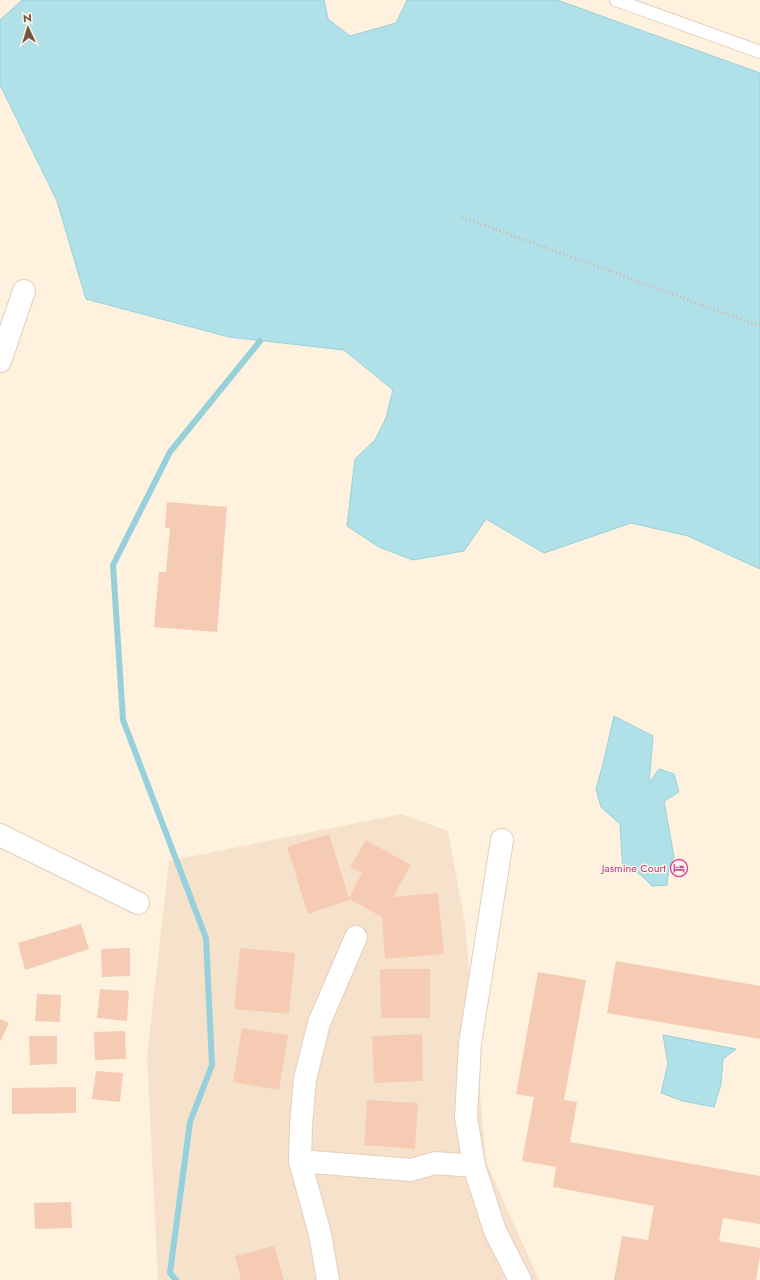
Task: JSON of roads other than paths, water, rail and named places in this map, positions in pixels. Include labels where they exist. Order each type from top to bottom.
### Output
[{"type":"street","points":[[0,361],[24,291]]},
{"type":"street","points":[[0,835],[138,903]]},
{"type":"street","points":[[502,840],[470,1044],[466,1117],[474,1166],[495,1231],[520,1280]]},
{"type":"street","points":[[328,1280],[320,1234],[300,1161],[301,1124],[305,1079],[319,1023],[356,937]]},
{"type":"street","points":[[300,1161],[411,1170],[435,1164],[474,1166]]},
{"type":"lane","points":[[616,0],[760,52]]},
{"type":"water","points":[[22,0],[324,0],[328,19],[350,36],[396,23],[407,0],[557,0],[760,73],[760,569],[688,536],[631,523],[544,553],[486,519],[464,551],[413,560],[379,547],[347,526],[355,459],[375,440],[386,418],[393,390],[344,350],[229,337],[86,299],[57,201],[0,85],[0,20]]},
{"type":"water","points":[[614,716],[653,736],[649,783],[659,769],[674,774],[679,792],[664,801],[674,857],[669,867],[667,885],[652,886],[637,872],[623,873],[620,824],[601,807],[596,789]]},
{"type":"water","points":[[663,1035],[736,1049],[723,1059],[721,1084],[714,1107],[683,1101],[661,1093],[668,1064]]},
{"type":"waterway","points":[[176,1280],[170,1273],[190,1122],[212,1065],[206,938],[123,720],[113,565],[170,452],[260,341]]},
{"type":"place","name":"Jasmine Court","points":[[679,868]]}]
